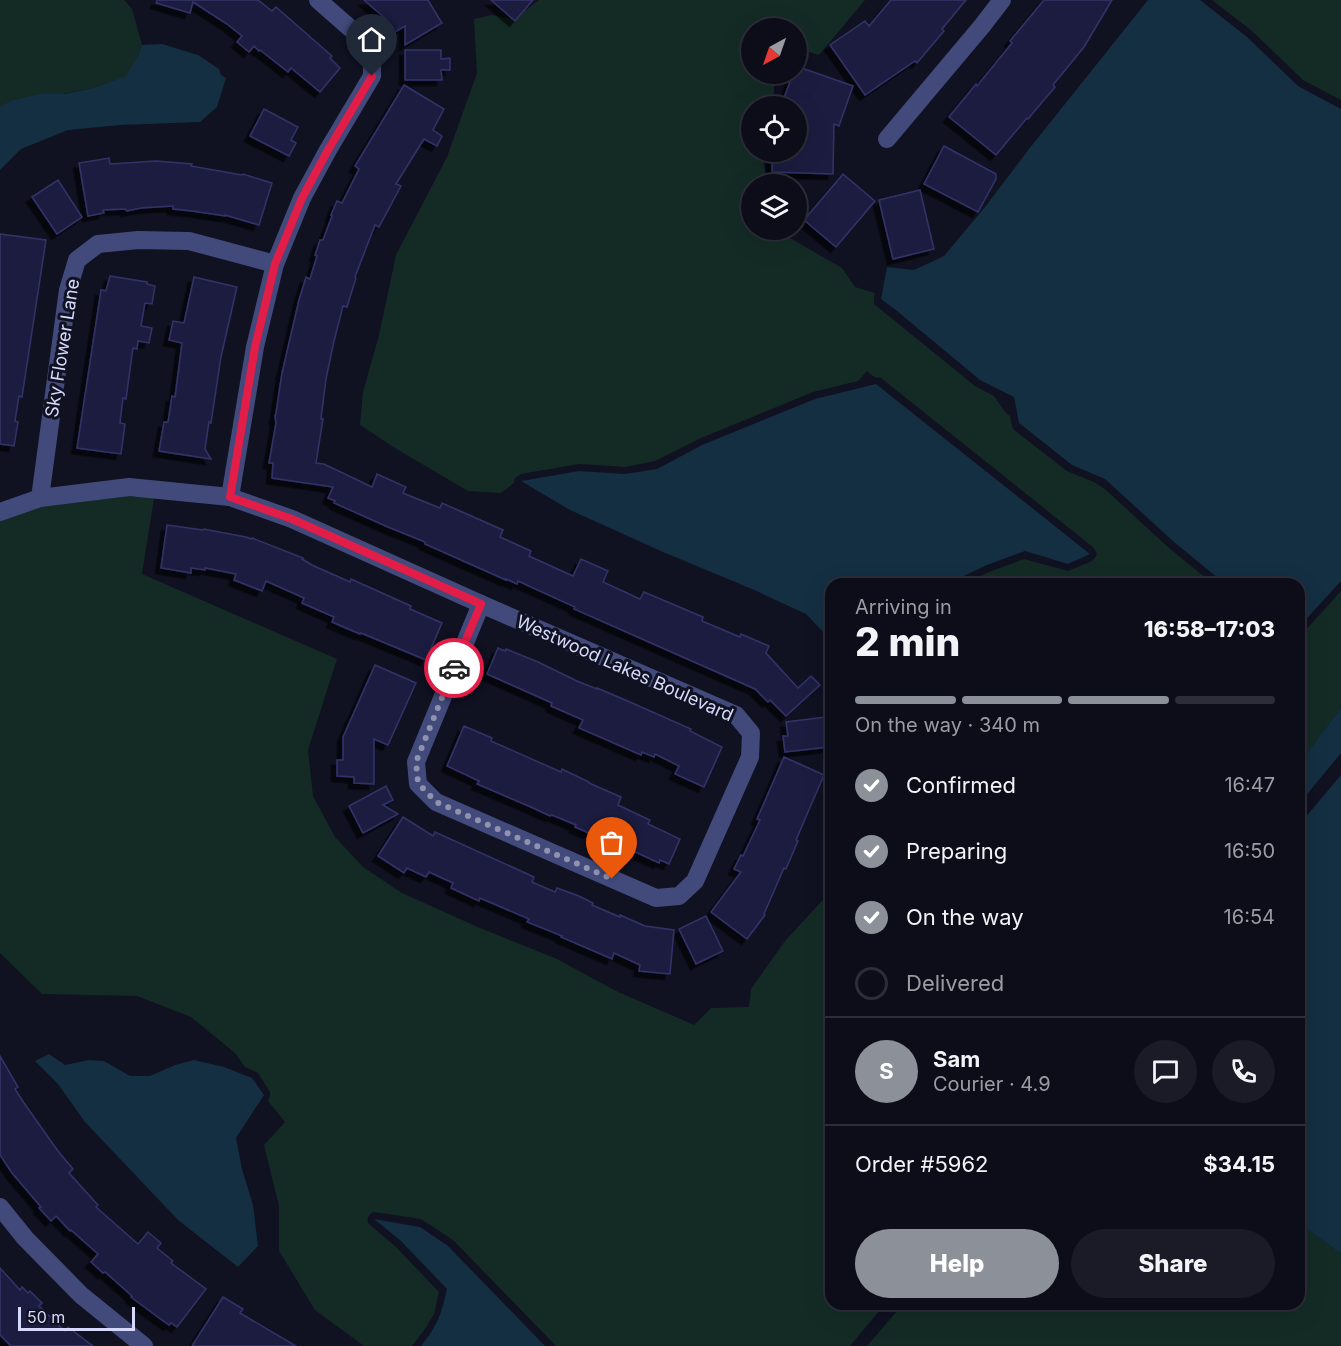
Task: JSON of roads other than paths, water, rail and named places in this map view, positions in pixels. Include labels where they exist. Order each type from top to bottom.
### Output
[{"type":"street","points":[[230,497],[255,347],[275,264],[302,198],[372,76],[372,60],[367,44],[318,0]]},
{"type":"street","points":[[888,139],[1002,0]]},
{"type":"street","name":"Sky Flower Lane","points":[[39,498],[68,290],[77,260],[98,244],[138,240],[189,241],[275,264]]},
{"type":"street","name":"Westwood Lakes Boulevard","points":[[0,512],[39,498],[129,487],[230,497],[292,519],[736,715],[751,733],[750,757],[694,881],[679,896],[656,898],[436,802],[418,783],[416,762],[481,604]]},
{"type":"street","points":[[0,1208],[25,1238],[81,1295],[144,1346]]},
{"type":"water","points":[[1148,0],[1200,0],[1247,37],[1298,86],[1341,109],[1341,581],[1305,620],[1305,578],[1218,578],[1174,542],[1105,479],[1072,465],[1019,423],[1014,397],[980,380],[881,299],[887,267],[914,270],[944,256]]},
{"type":"water","points":[[162,44],[198,55],[219,69],[221,75],[226,78],[217,107],[200,122],[120,125],[68,130],[21,149],[0,170],[0,107],[10,101],[39,94],[64,94],[94,88],[126,76],[142,45]]},
{"type":"water","points":[[876,384],[1090,554],[1068,564],[1025,551],[960,578],[825,578],[825,634],[806,614],[570,510],[521,481],[579,471],[625,474],[657,469],[702,445],[815,399]]},
{"type":"water","points":[[1341,708],[1341,753],[1305,797],[1305,755]]},
{"type":"water","points":[[1341,775],[1341,1254],[1305,1227],[1305,818]]},
{"type":"water","points":[[49,1054],[65,1065],[89,1060],[104,1061],[130,1076],[150,1076],[194,1060],[224,1067],[252,1078],[264,1095],[236,1138],[242,1169],[253,1205],[258,1246],[238,1267],[178,1220],[85,1122],[58,1084],[35,1061]]},
{"type":"water","points":[[374,1219],[420,1227],[448,1246],[545,1346],[421,1346],[438,1319],[447,1289],[401,1241]]}]
